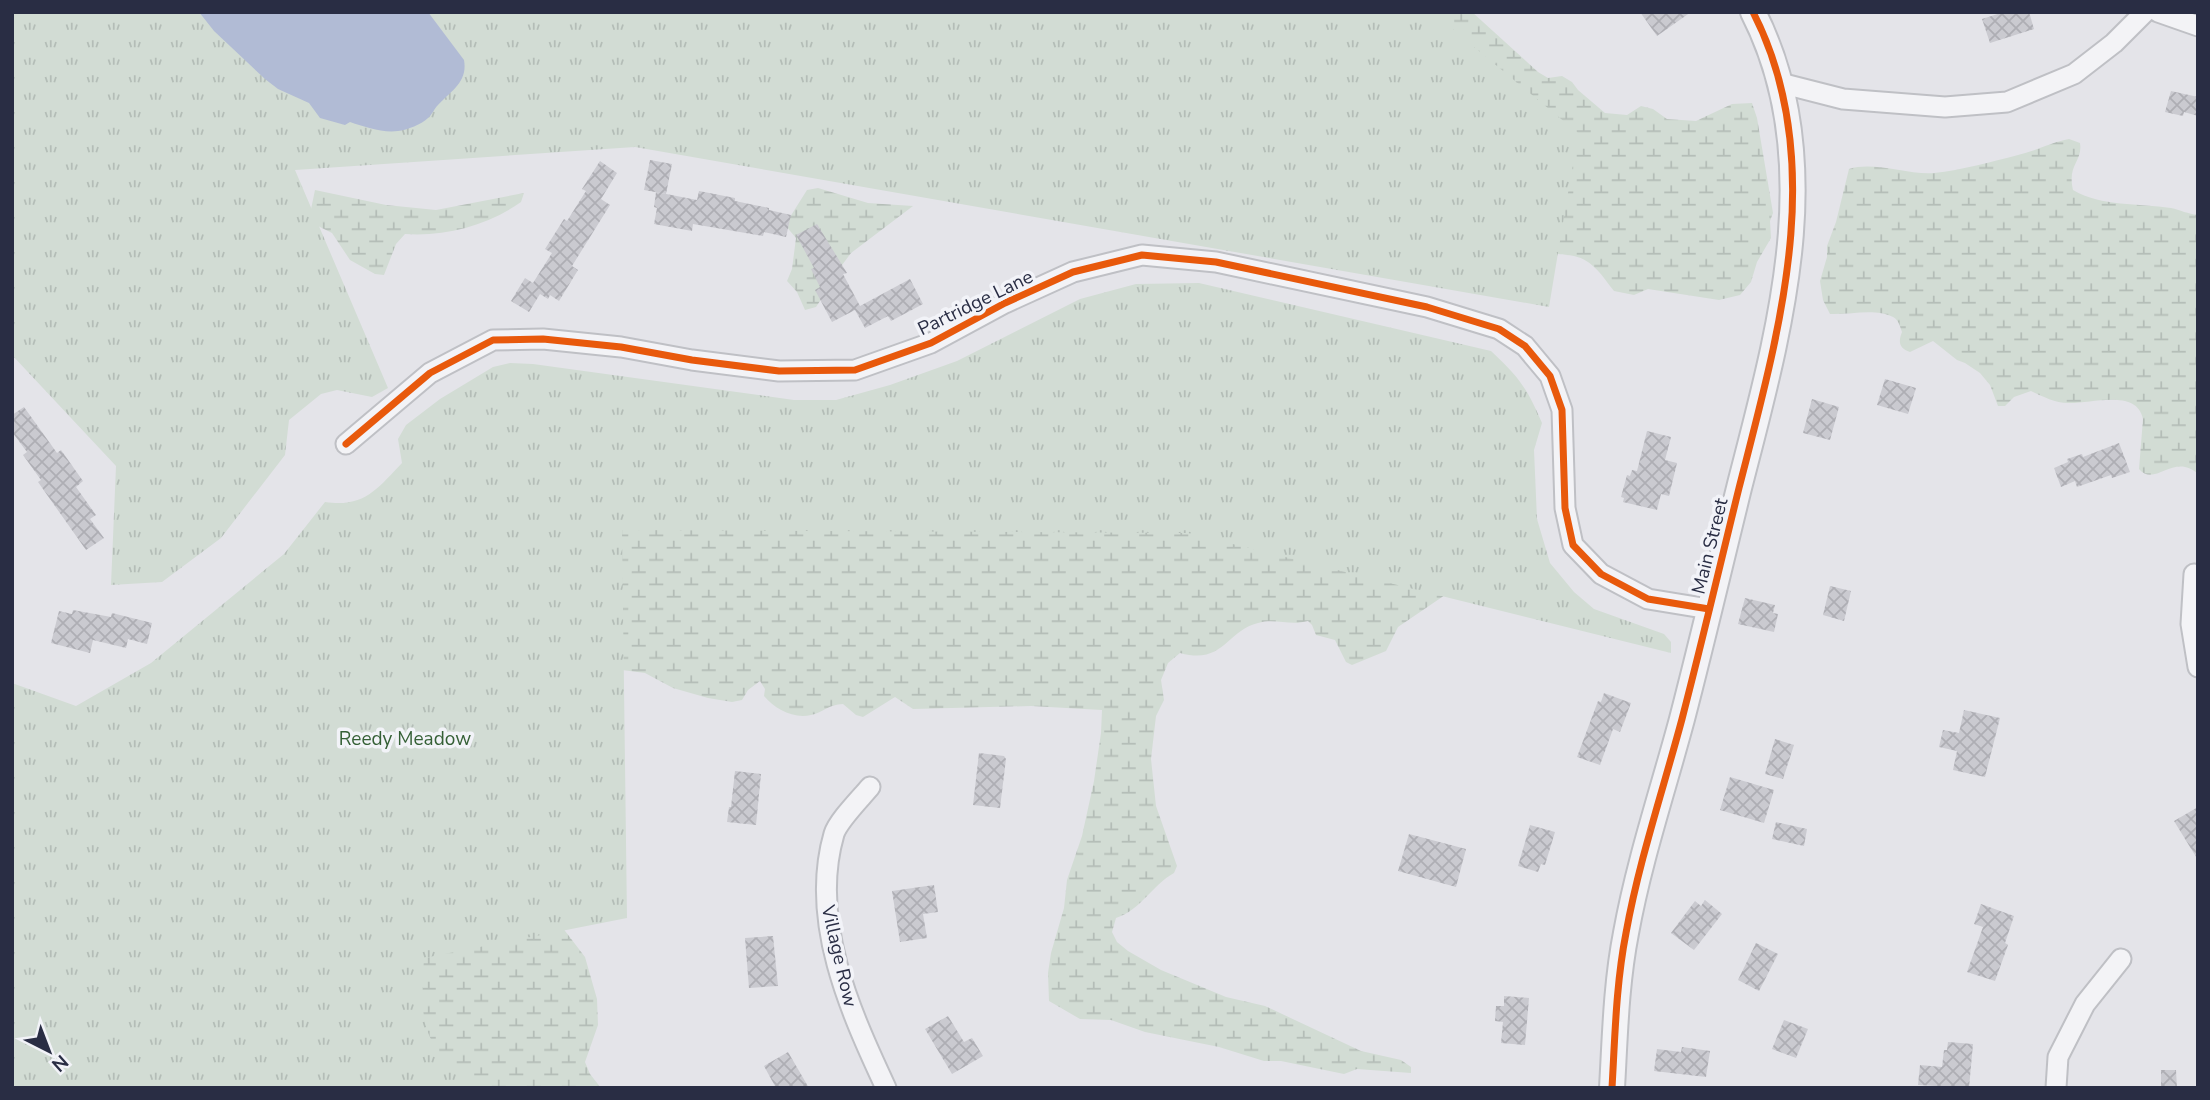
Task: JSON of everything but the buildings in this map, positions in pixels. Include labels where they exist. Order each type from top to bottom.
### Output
[{"type":"street","name":"Main Street","points":[[1612,1088],[1617,998],[1626,933],[1765,384],[1787,283],[1794,208],[1790,132],[1780,83],[1753,12]]},
{"type":"street","points":[[1780,83],[1843,99],[1945,107],[2007,103],[2074,74],[2114,43],[2145,12]]},
{"type":"street","points":[[2158,12],[2198,26]]},
{"type":"street","name":"Partridge Lane","points":[[346,444],[430,373],[493,340],[542,339],[621,347],[692,360],[779,371],[855,370],[931,343],[1005,303],[1073,272],[1142,255],[1216,262],[1427,307],[1499,329],[1525,346],[1550,376],[1562,410],[1565,508],[1573,545],[1601,575],[1648,598],[1709,609]]},
{"type":"street","points":[[2194,574],[2191,624],[2198,667]]},
{"type":"street","name":"Village Row","points":[[870,787],[834,832],[826,892],[832,939],[855,1022],[886,1088]]},
{"type":"street","points":[[2056,1088],[2058,1057],[2085,1003],[2121,959]]},
{"type":"green space","points":[[12,12],[1432,12],[1578,133],[1549,307],[635,147],[295,170],[388,388],[372,397],[337,390],[321,394],[289,420],[285,455],[221,538],[162,582],[111,585],[116,466],[12,355]]},
{"type":"green space","points":[[1255,12],[1472,12],[1538,72],[1548,78],[1562,76],[1572,82],[1605,113],[1627,115],[1641,106],[1653,109],[1667,119],[1696,121],[1732,104],[1752,103],[1773,213],[1770,221],[1771,238],[1757,262],[1751,282],[1740,295],[1719,300],[1648,289],[1634,295],[1614,291],[1587,261],[1551,251]]},
{"type":"green space","points":[[2069,139],[2080,143],[2072,174],[2073,190],[2108,202],[2171,208],[2198,215],[2198,474],[2189,468],[2181,467],[2152,475],[2139,469],[2143,419],[2139,409],[2132,404],[2112,400],[2063,403],[2031,391],[2014,397],[2005,406],[1998,406],[1990,385],[1980,373],[1957,360],[1933,341],[1910,352],[1900,344],[1902,332],[1893,317],[1870,312],[1830,314],[1823,300],[1820,281],[1849,169],[1880,167],[1924,173],[1945,172],[2025,153]]},
{"type":"green space","points":[[818,188],[868,203],[913,206],[851,253],[822,292],[816,307],[805,310],[797,292],[787,281],[792,269],[796,238],[785,225],[807,190]]},
{"type":"green space","points":[[315,190],[386,205],[436,210],[524,193],[521,202],[481,223],[435,234],[405,234],[396,244],[384,275],[375,274],[350,260],[332,233],[318,226],[310,214]]},
{"type":"green space","name":"Reedy Meadow","points":[[1199,283],[1491,351],[1521,384],[1542,423],[1534,450],[1537,519],[1550,563],[1574,592],[1594,609],[1664,634],[1671,642],[1671,653],[1188,533],[622,530],[627,918],[424,958],[423,1003],[429,1035],[448,1061],[485,1088],[12,1088],[12,683],[76,706],[151,663],[284,554],[325,502],[350,502],[377,488],[402,463],[398,439],[406,425],[440,399],[493,367],[510,363],[533,364],[794,400],[836,400],[890,385],[957,361],[1080,299],[1136,284]]},
{"type":"green space","points":[[921,465],[1448,593],[1398,627],[1386,651],[1352,665],[1346,662],[1335,640],[1316,635],[1308,621],[1258,623],[1247,627],[1216,651],[1195,655],[1180,653],[1168,663],[1161,680],[1164,700],[1156,716],[1151,759],[1156,806],[1177,866],[1174,873],[1133,909],[1116,918],[1112,932],[1117,942],[1128,951],[1161,970],[1226,997],[1265,1006],[1361,1051],[1401,1060],[1411,1067],[1411,1073],[1357,1069],[1344,1074],[1281,1061],[1264,1061],[1219,1047],[1145,1032],[1111,1020],[1080,1019],[1049,1001],[1048,973],[1051,953],[1064,908],[1067,880],[1082,836],[1094,781],[1102,710],[1031,706],[913,709],[895,697],[863,717],[856,715],[843,704],[811,715],[798,716],[779,709],[768,701],[760,681],[748,690],[742,700],[732,702],[673,688],[645,673],[622,670],[562,927],[585,957],[597,999],[598,1025],[585,1062],[601,1088],[12,1088],[472,553]]},
{"type":"water","points":[[199,12],[428,12],[464,60],[465,68],[457,86],[429,117],[414,126],[392,131],[350,122],[345,125],[320,118],[309,103],[278,89],[265,79],[214,31]]},
{"type":"cycle path","points":[[1612,1088],[1620,971],[1631,906],[1675,746],[1768,370],[1790,249],[1793,188],[1789,128],[1776,69],[1753,12]]},
{"type":"cycle path","points":[[346,444],[430,373],[493,340],[543,339],[621,347],[692,360],[779,371],[855,370],[931,343],[1005,303],[1073,272],[1142,255],[1216,262],[1427,307],[1499,329],[1525,346],[1550,376],[1562,410],[1565,508],[1573,545],[1601,574],[1648,599],[1709,609]]}]
